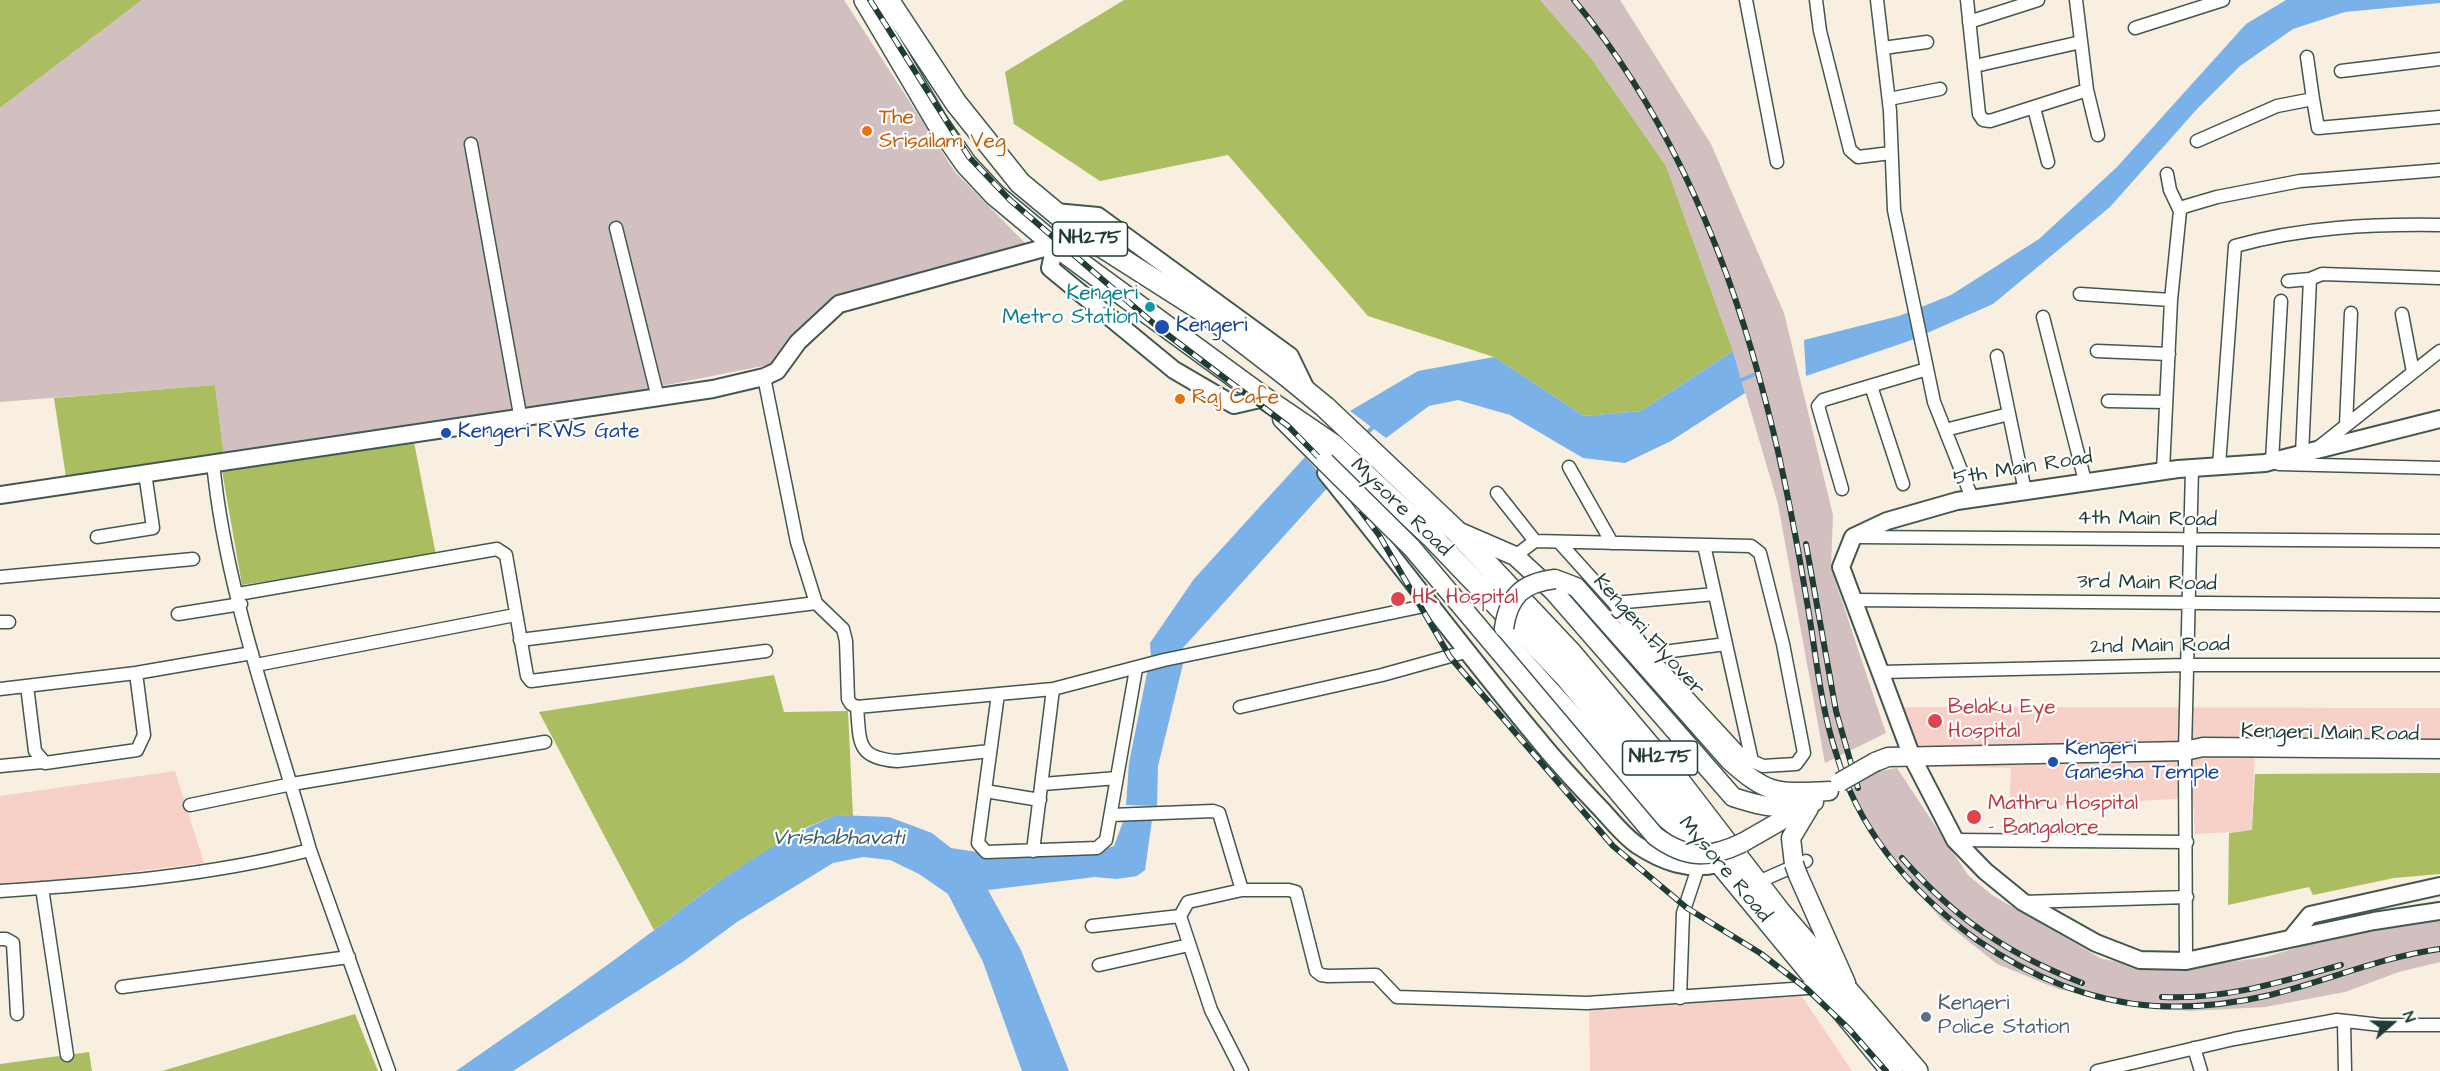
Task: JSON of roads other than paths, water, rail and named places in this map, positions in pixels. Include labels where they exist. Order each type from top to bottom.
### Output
[{"type":"highway","name":"Mysore Road","points":[[864,0],[937,122],[966,164],[995,195],[1055,245],[1264,398],[1324,452],[1352,461],[1432,537],[1566,677],[1707,861],[1773,916],[1853,997],[1917,1071]]},
{"type":"highway","name":"Mysore Road","points":[[888,0],[969,120],[1020,183],[1079,232],[1203,311],[1308,393],[1371,449],[1455,530],[1571,653],[1679,781],[1758,882],[1773,916],[1822,987],[1892,1071]]},
{"type":"main road","points":[[1324,452],[1412,548],[1655,836],[1669,846],[1698,855],[1715,854],[1742,843],[1783,812],[1828,792]]},
{"type":"main road","points":[[1455,530],[1515,556],[1554,592],[1733,797],[1783,812],[1828,792]]},
{"type":"main road","name":"Kengeri Flyover","points":[[1707,861],[1666,819],[1512,648],[1504,628],[1506,611],[1523,588],[1537,581],[1555,579],[1576,587],[1722,752],[1783,812]]},
{"type":"main road","name":"Kengeri Main Road","points":[[1828,792],[1875,762],[1888,757],[2185,751],[2203,747],[2440,749]]},
{"type":"main road","name":"Kengeri Main Road","points":[[2185,751],[2206,756],[2440,758]]},
{"type":"main road","points":[[1783,812],[1791,838],[1791,857],[1853,997]]},
{"type":"street","points":[[1746,0],[1777,162]]},
{"type":"street","points":[[1816,0],[1820,31],[1850,150],[1858,157],[1891,153]]},
{"type":"street","points":[[1877,0],[1889,99],[1894,210],[1934,402],[1972,498]]},
{"type":"street","points":[[1967,0],[1979,114],[1983,120],[1990,121],[2087,90]]},
{"type":"street","points":[[1969,22],[2038,0]]},
{"type":"street","points":[[2076,0],[2087,90],[2098,135]]},
{"type":"street","points":[[2135,28],[2223,0]]},
{"type":"street","points":[[1883,48],[1927,42]]},
{"type":"street","points":[[1975,66],[2081,42]]},
{"type":"street","points":[[2307,57],[2318,128],[2440,117]]},
{"type":"street","points":[[2341,71],[2440,59]]},
{"type":"street","points":[[1889,99],[1940,89]]},
{"type":"street","points":[[2197,141],[2277,106],[2313,99]]},
{"type":"street","points":[[2034,108],[2048,162]]},
{"type":"street","points":[[471,144],[521,420]]},
{"type":"street","points":[[2180,211],[2184,207],[2217,197],[2300,181],[2440,170]]},
{"type":"street","points":[[2163,471],[2171,300],[2180,211],[2170,190],[2167,174]]},
{"type":"street","points":[[2219,466],[2235,246],[2272,236],[2368,224],[2440,225]]},
{"type":"street","points":[[616,228],[658,398]]},
{"type":"street","points":[[0,495],[213,462],[521,420],[713,389],[764,377],[777,371],[798,342],[839,304],[1055,245],[1050,268],[1174,370],[1234,405],[1264,398]]},
{"type":"street","points":[[2288,281],[2310,279],[2322,274],[2440,278]]},
{"type":"street","points":[[2308,452],[2310,279]]},
{"type":"street","points":[[2080,294],[2171,300]]},
{"type":"street","points":[[2281,301],[2268,462],[2440,419]]},
{"type":"street","points":[[2346,425],[2351,313]]},
{"type":"street","points":[[2402,314],[2413,372]]},
{"type":"street","points":[[2043,317],[2085,481]]},
{"type":"street","points":[[2097,351],[2169,354]]},
{"type":"street","points":[[2308,452],[2440,351]]},
{"type":"street","points":[[1997,356],[2025,491]]},
{"type":"street","points":[[1842,489],[1818,406],[1823,400],[1927,369]]},
{"type":"street","points":[[764,377],[794,532],[816,603],[843,629],[848,699],[857,707],[860,743],[870,755],[882,760],[897,761],[990,751]]},
{"type":"street","points":[[1871,386],[1903,484]]},
{"type":"street","points":[[2108,401],[2166,402]]},
{"type":"street","points":[[1945,430],[2009,414]]},
{"type":"street","points":[[1324,452],[1324,470],[1398,561],[1465,652],[1561,767],[1635,844],[1674,864],[1707,861],[1683,913],[1680,998]]},
{"type":"street","points":[[213,462],[217,509],[254,659],[310,850],[389,1071]]},
{"type":"street","name":"5th Main Road","points":[[1853,537],[1887,521],[1972,498],[2163,471],[2268,462],[2440,468]]},
{"type":"street","points":[[1569,468],[1612,543]]},
{"type":"street","points":[[2186,961],[2186,665],[2192,468]]},
{"type":"street","points":[[97,537],[153,528],[145,473]]},
{"type":"street","points":[[1497,493],[1535,541]]},
{"type":"street","points":[[1853,537],[1841,567],[1911,757],[1955,840],[1984,871],[2023,902],[2096,943],[2140,960],[2186,961],[2292,937],[2440,911]]},
{"type":"street","name":"4th Main Road","points":[[1853,537],[2440,541]]},
{"type":"street","points":[[1515,556],[1535,541],[1751,546],[1760,553],[1783,644],[1804,753],[1796,764],[1763,766],[1742,756],[1648,654],[1614,603],[1560,542]]},
{"type":"street","points":[[1704,545],[1752,761]]},
{"type":"street","points":[[178,614],[239,599],[497,549],[506,555],[527,676],[531,681],[765,651]]},
{"type":"street","points":[[0,577],[193,559]]},
{"type":"street","points":[[1614,603],[1715,594]]},
{"type":"street","name":"3rd Main Road","points":[[1854,600],[2440,605]]},
{"type":"street","points":[[520,640],[816,603]]},
{"type":"street","points":[[857,707],[1053,689],[1164,660],[1429,605]]},
{"type":"street","points":[[0,689],[254,659],[515,615]]},
{"type":"street","points":[[1648,654],[1726,644]]},
{"type":"street","points":[[1240,707],[1382,675],[1465,652]]},
{"type":"street","name":"2nd Main Road","points":[[1881,672],[2186,665],[2440,665]]},
{"type":"street","points":[[998,694],[978,843],[981,849],[986,852],[1098,848],[1106,840],[1116,815],[1117,778],[1136,669]]},
{"type":"street","points":[[0,766],[137,750],[144,735],[136,673]]},
{"type":"street","points":[[27,686],[34,751],[42,762]]},
{"type":"street","points":[[1033,851],[1053,689]]},
{"type":"street","points":[[190,805],[292,784],[545,742]]},
{"type":"street","points":[[1043,784],[1117,778]]},
{"type":"street","points":[[985,791],[1040,801]]},
{"type":"street","points":[[1116,815],[1213,811],[1219,813],[1238,884],[1242,890]]},
{"type":"street","points":[[1955,840],[2187,842]]},
{"type":"street","points":[[0,891],[172,878],[265,861],[310,850]]},
{"type":"street","points":[[1758,882],[1806,861]]},
{"type":"street","points":[[2292,937],[2310,915],[2440,886]]},
{"type":"street","points":[[42,888],[67,1055]]},
{"type":"street","points":[[1179,916],[1188,902],[1242,890],[1296,892],[1316,971],[1328,976],[1376,975],[1397,997],[1587,1003],[1822,987]]},
{"type":"street","points":[[2023,902],[2187,897]]},
{"type":"street","points":[[1092,926],[1179,916]]},
{"type":"street","points":[[1179,916],[1211,1010],[1242,1071]]},
{"type":"street","points":[[0,939],[13,943],[17,1014]]},
{"type":"street","points":[[1099,965],[1189,945]]},
{"type":"street","points":[[122,987],[349,957]]},
{"type":"street","points":[[2344,1021],[2345,1071]]},
{"type":"street","points":[[2099,1071],[2245,1036],[2344,1021],[2381,1025],[2440,1025]]},
{"type":"street","points":[[2194,1048],[2201,1071]]},
{"type":"water","points":[[2286,0],[2440,0],[2440,3],[2345,12],[2293,29],[2240,66],[2197,109],[2110,207],[1993,304],[1909,341],[1806,376],[1804,340],[1899,316],[1951,295],[2039,239],[2117,167],[2246,24]]},
{"type":"water","points":[[1733,351],[1745,393],[1671,441],[1625,463],[1583,458],[1510,415],[1458,400],[1429,406],[1386,438],[1350,411],[1418,371],[1494,357],[1584,416],[1641,411]]},
{"type":"water","points":[[1305,457],[1330,485],[1182,649],[1151,657],[1150,643],[1194,579]]},
{"type":"water","points":[[1184,660],[1158,766],[1157,806],[1126,805],[1129,763],[1148,668]]},
{"type":"water","name":"Vrishabhavati","points":[[836,815],[889,817],[932,833],[951,848],[1004,856],[1092,853],[1114,846],[1124,819],[1152,820],[1145,870],[1137,876],[1117,879],[1095,877],[988,890],[1021,950],[1069,1071],[1022,1071],[983,962],[948,894],[919,874],[890,860],[863,857],[833,863],[737,922],[684,961],[513,1071],[456,1071],[591,977],[747,863],[775,845]]},
{"type":"waterway","points":[[1737,382],[1753,375]]},
{"type":"waterway","points":[[1364,436],[1376,424]]},
{"type":"railway","points":[[870,0],[969,157],[1010,200],[1160,329],[1288,426],[1326,465],[1379,535],[1450,657],[1613,846],[1687,908],[1760,953],[1807,989],[1849,1029],[1886,1071]]},
{"type":"railway","points":[[1574,0],[1637,87],[1664,134],[1710,231],[1746,332],[1768,411],[1792,520],[1822,698],[1836,753],[1859,809],[1874,834],[1910,881],[1953,922],[2018,965],[2039,976],[2084,993],[2131,1003],[2184,1006],[2241,1001],[2270,995],[2375,963],[2440,949]]},
{"type":"railway","points":[[1806,544],[1836,711],[1858,788]]},
{"type":"railway","points":[[1902,858],[1942,899],[1984,932],[2030,960],[2082,983]]},
{"type":"railway","points":[[2162,997],[2230,993],[2341,965]]},
{"type":"place","name":"The Srisailam Veg","points":[[867,131]]},
{"type":"place","name":"Kengeri Metro Station","points":[[1150,307]]},
{"type":"place","name":"Kengeri","points":[[1162,327]]},
{"type":"place","name":"Raj Cafe","points":[[1180,399]]},
{"type":"place","name":"Kengeri RWS Gate","points":[[446,433]]},
{"type":"place","name":"HK Hospital","points":[[1398,599]]},
{"type":"place","name":"Belaku Eye Hospital","points":[[1935,721]]},
{"type":"place","name":"Kengeri Ganesha Temple","points":[[2053,762]]},
{"type":"place","name":"Mathru Hospital - Bangalore","points":[[1974,817]]},
{"type":"place","name":"Kengeri Police Station","points":[[1926,1017]]}]
